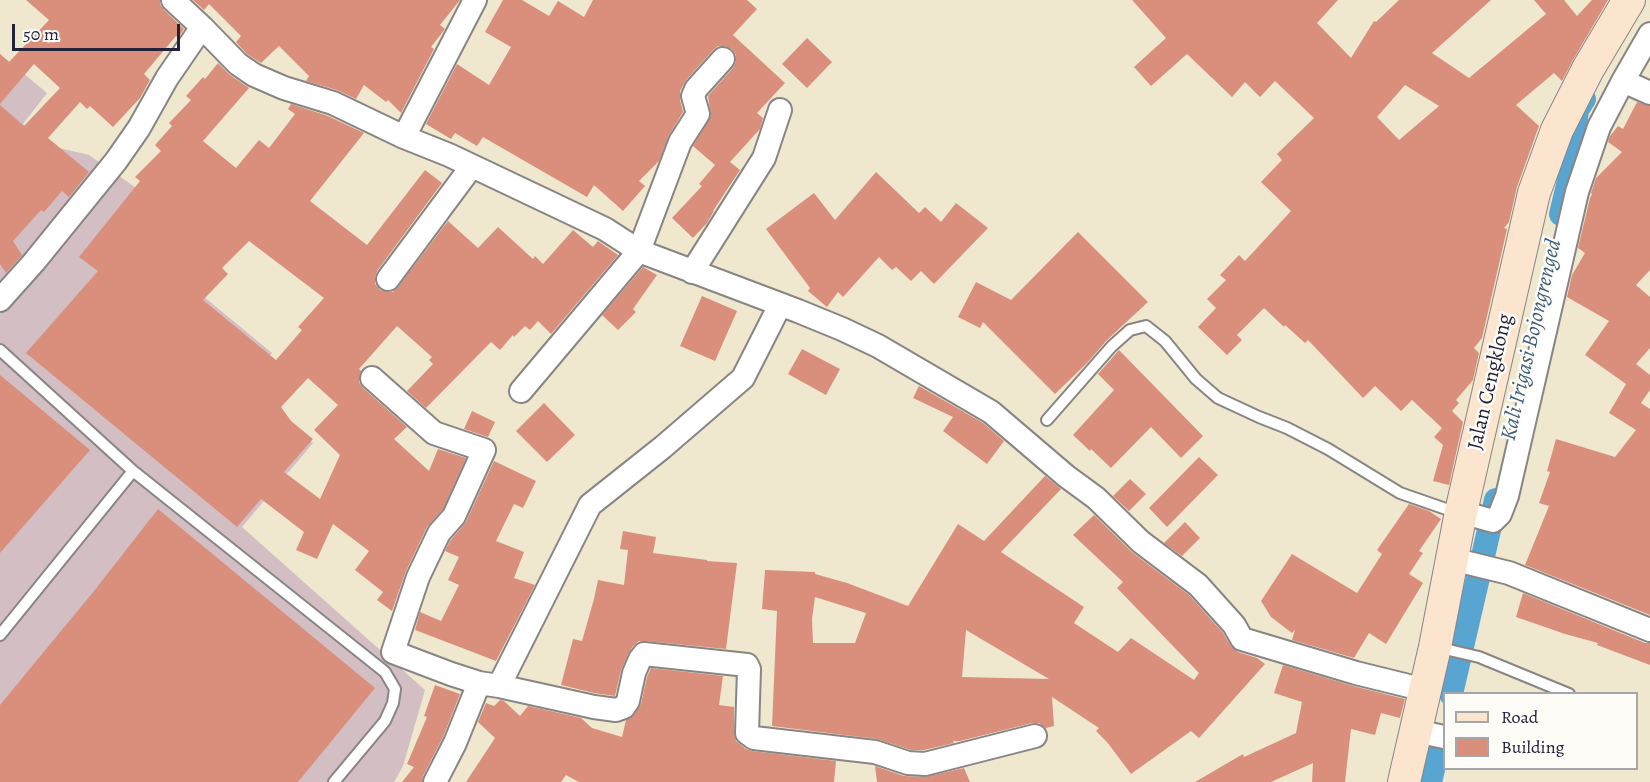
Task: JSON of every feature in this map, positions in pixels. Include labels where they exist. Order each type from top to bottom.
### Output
[{"type":"main road","name":"Jalan Cengklong","points":[[1404,782],[1430,734],[1425,690],[1438,647],[1470,563],[1465,513],[1534,194],[1557,130],[1588,69],[1629,0]]},
{"type":"street","points":[[173,0],[238,64],[254,75],[284,88],[333,102],[404,137],[449,155],[605,229],[639,251],[809,315],[878,346],[991,412],[1066,476],[1096,498],[1141,542],[1198,585],[1230,619],[1242,639],[1356,673],[1425,690]]},
{"type":"street","points":[[404,137],[475,0]]},
{"type":"street","points":[[0,300],[116,161],[139,128],[167,78],[202,27]]},
{"type":"street","points":[[1465,513],[1493,521],[1500,514],[1507,496],[1576,192],[1599,127],[1650,34]]},
{"type":"street","points":[[521,391],[639,251],[680,142],[698,114],[693,96],[696,89],[723,59]]},
{"type":"street","points":[[1623,81],[1650,93]]},
{"type":"street","points":[[692,272],[764,158],[780,110]]},
{"type":"street","points":[[388,279],[472,166]]},
{"type":"street","points":[[435,782],[590,505],[663,447],[743,378],[780,305]]},
{"type":"street","points":[[372,378],[434,433],[483,450],[454,516],[438,533],[418,577],[393,652],[451,674],[489,684],[616,710],[624,707],[628,701],[634,673],[644,654],[747,665],[749,669],[747,733],[754,738],[874,752],[908,763],[926,773],[1035,736]]},
{"type":"street","points":[[1470,563],[1509,573],[1650,630]]},
{"type":"lane","points":[[1047,420],[1112,346],[1130,330],[1146,326],[1165,341],[1196,379],[1218,398],[1287,428],[1328,449],[1400,493],[1465,513]]},
{"type":"lane","points":[[0,350],[133,471],[385,672],[395,689],[393,703],[385,721],[334,782]]},
{"type":"lane","points":[[0,635],[133,471]]},
{"type":"lane","points":[[1438,647],[1479,657],[1566,692]]},
{"type":"shaded area","points":[[0,54],[47,93],[23,124],[51,146],[89,155],[149,197],[146,249],[272,353],[249,385],[313,443],[242,527],[425,690],[403,766],[394,782],[0,782]]},
{"type":"building","points":[[26,0],[160,0],[164,10],[184,29],[144,74],[150,80],[140,98],[113,127],[90,106],[87,109],[80,102],[48,138],[89,172],[69,197],[62,191],[44,212],[41,210],[13,241],[22,255],[6,273],[0,264],[0,105],[24,126],[60,88],[34,64],[0,104],[0,54],[9,62],[49,20]]},
{"type":"building","points":[[193,0],[460,0],[440,25],[445,29],[431,47],[434,49],[401,113],[388,100],[386,102],[364,85],[356,99],[337,90],[306,81],[309,76],[279,46],[261,63],[247,54],[236,42],[241,36],[209,4],[204,10]]},
{"type":"building","points":[[503,0],[522,0],[549,16],[558,1],[584,17],[593,0],[747,0],[757,9],[733,35],[785,83],[757,113],[763,118],[760,129],[730,162],[740,170],[707,223],[693,238],[672,218],[702,186],[699,184],[715,165],[693,146],[711,116],[708,96],[736,62],[736,55],[732,49],[718,46],[686,80],[680,91],[683,112],[669,135],[659,161],[639,181],[645,186],[623,211],[594,185],[587,197],[483,137],[477,146],[455,133],[451,139],[426,124],[457,64],[489,85],[511,47],[485,32]]},
{"type":"building","points":[[1132,0],[1338,0],[1317,23],[1351,58],[1374,21],[1376,22],[1399,0],[1491,0],[1432,53],[1469,78],[1546,14],[1534,0],[1564,0],[1577,16],[1592,0],[1608,0],[1562,81],[1554,73],[1516,105],[1539,126],[1517,187],[1509,222],[1504,228],[1507,229],[1482,338],[1474,348],[1479,353],[1473,380],[1456,400],[1459,403],[1452,411],[1463,422],[1449,485],[1433,481],[1443,445],[1434,437],[1442,428],[1412,400],[1401,411],[1375,386],[1363,398],[1308,340],[1305,343],[1264,308],[1237,335],[1242,340],[1227,355],[1198,327],[1216,308],[1207,299],[1226,280],[1220,275],[1239,255],[1245,261],[1291,211],[1261,182],[1282,160],[1277,154],[1314,118],[1275,81],[1260,97],[1245,82],[1232,97],[1187,54],[1151,86],[1134,67],[1166,38]],"holes":[[[1405,85],[1439,106],[1399,140],[1377,117]]]},
{"type":"building","points":[[807,38],[832,62],[807,88],[782,64]]},
{"type":"building","points":[[218,63],[230,75],[249,88],[203,141],[236,168],[259,140],[269,148],[295,114],[288,109],[291,104],[328,116],[364,133],[310,201],[367,245],[425,170],[442,183],[377,271],[375,284],[380,290],[393,292],[398,287],[448,221],[478,248],[498,227],[533,259],[535,256],[543,264],[573,230],[593,247],[598,241],[618,255],[551,334],[538,321],[530,330],[525,326],[514,337],[513,335],[500,350],[491,342],[426,408],[407,391],[433,364],[429,360],[432,357],[397,326],[359,369],[361,371],[359,382],[363,388],[407,427],[394,439],[429,471],[438,449],[466,458],[443,509],[427,527],[406,571],[392,611],[377,600],[383,592],[355,570],[369,551],[333,524],[317,559],[296,550],[304,532],[261,499],[237,527],[26,353],[98,271],[79,257],[140,181],[135,177],[161,151],[155,145],[172,126],[169,123],[191,100],[186,96],[203,77],[205,79]],"holes":[[[249,241],[324,298],[298,327],[302,330],[276,360],[203,300],[228,274],[222,268]],[[308,378],[338,405],[314,430],[340,455],[320,499],[284,472],[313,439],[291,421],[281,407]]]},
{"type":"building","points":[[1637,102],[1650,106],[1650,270],[1636,285],[1650,297],[1650,348],[1636,364],[1650,375],[1650,390],[1641,403],[1650,409],[1650,615],[1525,565],[1549,506],[1539,503],[1550,472],[1547,471],[1556,439],[1615,457],[1636,430],[1609,413],[1626,384],[1585,355],[1609,321],[1567,297],[1572,275],[1585,253],[1578,248],[1596,178],[1622,152],[1608,142],[1610,136],[1618,126],[1623,129]]},
{"type":"building","points":[[876,172],[919,213],[925,207],[941,222],[956,203],[988,228],[934,284],[921,271],[911,281],[896,267],[892,270],[879,257],[843,297],[838,292],[827,307],[808,291],[810,288],[766,229],[814,193],[835,220]]},
{"type":"building","points":[[1078,232],[1148,302],[1107,340],[1055,394],[983,322],[980,328],[958,317],[976,282],[1011,300]]},
{"type":"building","points":[[643,267],[657,275],[633,309],[636,312],[618,330],[602,315]]},
{"type":"building","points":[[702,296],[737,311],[715,361],[680,346]]},
{"type":"building","points":[[802,349],[840,369],[826,395],[788,374]]},
{"type":"building","points":[[1119,350],[1203,436],[1181,458],[1151,427],[1111,468],[1073,435],[1114,390],[1098,374]]},
{"type":"building","points":[[0,375],[90,450],[0,553]]},
{"type":"building","points":[[919,386],[983,423],[1004,441],[987,464],[943,431],[953,417],[913,398]]},
{"type":"building","points":[[544,403],[575,435],[547,462],[516,431]]},
{"type":"building","points":[[472,411],[495,422],[488,437],[464,429]]},
{"type":"building","points":[[1199,457],[1218,475],[1167,527],[1149,508]]},
{"type":"building","points":[[494,461],[536,481],[523,508],[514,504],[496,541],[524,552],[514,578],[535,585],[496,661],[415,630],[420,612],[441,621],[459,585],[448,580],[459,557],[445,551],[450,541],[466,522]]},
{"type":"building","points":[[1045,476],[1061,489],[1001,552],[1084,607],[1074,623],[1118,652],[1131,638],[1194,680],[1199,673],[1117,588],[1123,582],[1073,535],[1094,515],[1133,553],[1189,595],[1223,633],[1231,646],[1238,652],[1257,658],[1265,664],[1199,738],[1191,731],[1131,774],[1096,731],[1099,728],[1052,697],[1054,726],[1046,728],[1039,723],[1032,723],[924,750],[911,750],[877,739],[772,726],[777,611],[762,609],[765,570],[815,572],[815,574],[847,583],[908,606],[958,524],[984,541]],"holes":[[[815,597],[866,613],[855,643],[813,643],[812,619]],[[966,630],[1049,679],[962,677]]]},
{"type":"building","points":[[1130,479],[1146,494],[1129,511],[1113,496]]},
{"type":"building","points":[[1409,504],[1429,511],[1441,519],[1419,551],[1423,553],[1409,574],[1423,583],[1386,644],[1369,633],[1354,658],[1292,640],[1295,630],[1292,633],[1271,617],[1261,601],[1292,554],[1357,593],[1382,554],[1377,550]]},
{"type":"building","points":[[158,509],[375,688],[298,782],[0,782],[0,705]]},
{"type":"building","points":[[1185,522],[1200,538],[1182,556],[1164,543]]},
{"type":"building","points":[[623,531],[656,537],[653,553],[737,563],[726,649],[639,641],[628,654],[621,670],[615,696],[561,685],[573,639],[582,641],[598,580],[624,585],[628,550],[620,549]]},
{"type":"building","points":[[1523,593],[1645,643],[1650,643],[1650,665],[1597,645],[1598,643],[1516,617]]},
{"type":"building","points":[[1283,665],[1405,699],[1400,718],[1381,713],[1375,735],[1351,729],[1345,782],[1312,782],[1313,763],[1271,782],[1195,782],[1243,754],[1244,757],[1296,733],[1302,702],[1274,693]]},
{"type":"building","points":[[651,668],[723,676],[719,705],[734,707],[736,741],[752,751],[836,761],[834,782],[579,782],[566,775],[561,782],[466,782],[495,738],[478,722],[486,703],[494,706],[500,700],[504,701],[520,716],[528,706],[581,718],[592,728],[622,737],[626,720],[635,714],[641,704]]},
{"type":"building","points":[[435,685],[460,694],[422,782],[402,782],[414,767],[407,764],[427,717],[424,716]]},
{"type":"building","points":[[875,766],[904,776],[924,777],[964,768],[970,782],[877,782]]},
{"type":"waterway","name":"Kali Irigasi Bojongrenged","points":[[1561,214],[1568,185],[1577,110],[1584,99]]},
{"type":"waterway","name":"Kali Irigasi Bojongrenged","points":[[1451,692],[1496,500]]},
{"type":"waterway","name":"Kali Irigasi Bojongrenged","points":[[1430,782],[1439,744]]}]
